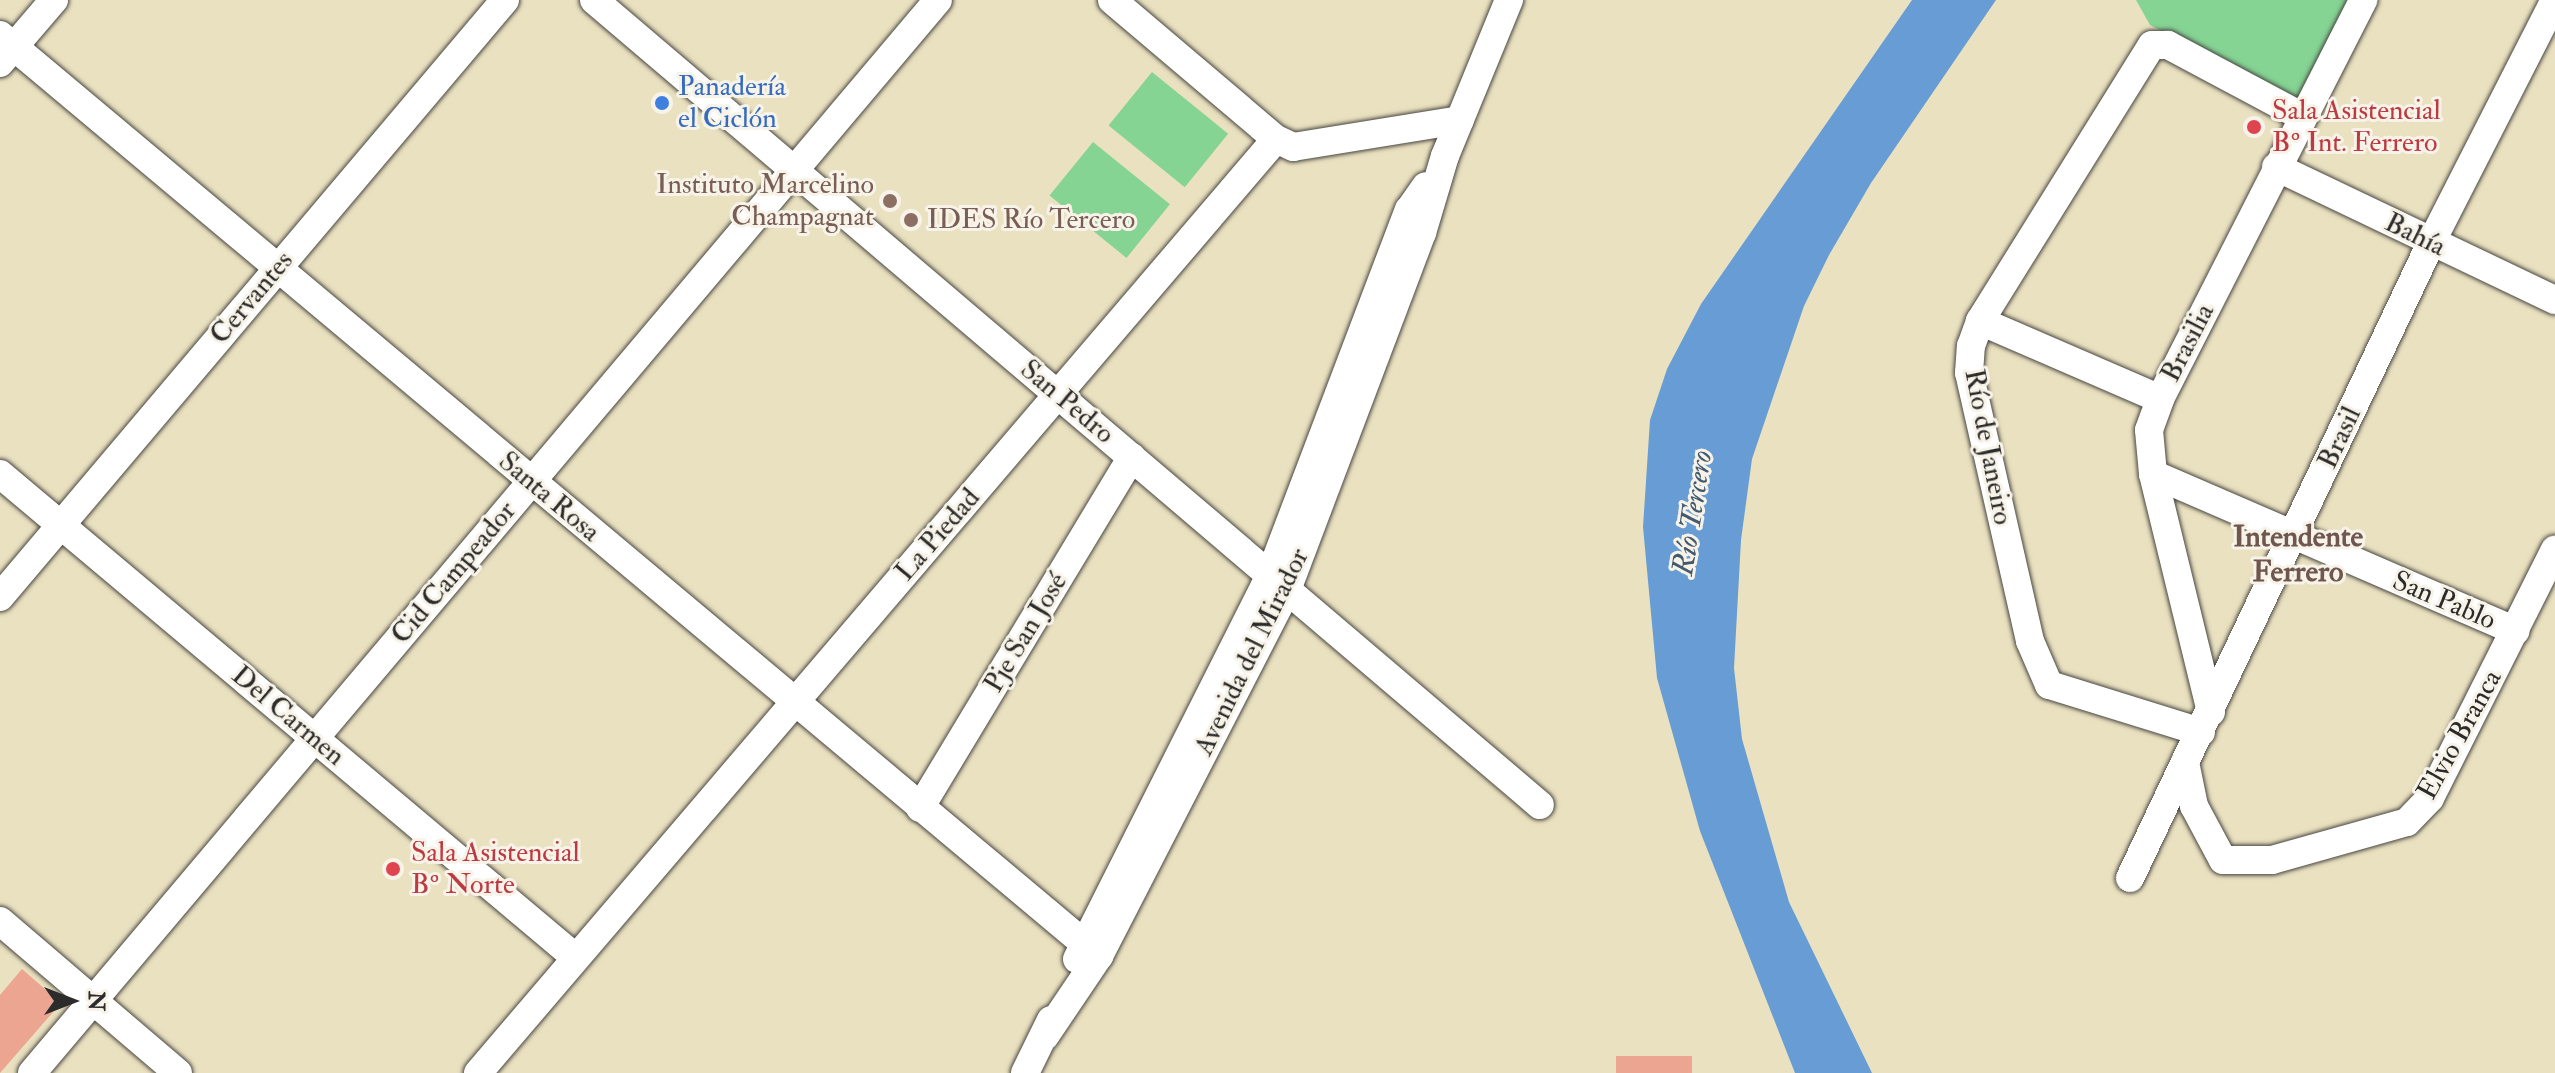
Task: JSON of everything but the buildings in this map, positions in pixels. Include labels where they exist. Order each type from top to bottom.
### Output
[{"type":"street","points":[[5,49],[54,0]]},
{"type":"street","name":"Cervantes","points":[[0,597],[505,0]]},
{"type":"street","name":"San Pedro","points":[[594,0],[1540,805]]},
{"type":"street","name":"Cid Campeador","points":[[32,1073],[938,0]]},
{"type":"street","points":[[1112,0],[1276,139],[1293,147],[1460,120]]},
{"type":"street","name":"Avenida del Mirador","points":[[1025,1073],[1279,583],[1409,210],[1445,156],[1509,0]]},
{"type":"street","name":"Brasilia","points":[[2206,722],[2153,474],[2149,430],[2160,399],[2301,116],[2363,0]]},
{"type":"street","name":"Brasil","points":[[2130,878],[2431,243],[2555,0]]},
{"type":"street","name":"Río de Janeiro","points":[[2206,722],[2049,685],[2030,641],[1969,373],[1971,346],[1980,321],[2152,45],[2168,45],[2301,116]]},
{"type":"street","name":"Santa Rosa","points":[[5,49],[277,269],[1091,950]]},
{"type":"street","name":"La Piedad","points":[[478,1073],[1276,139]]},
{"type":"street","name":"Bahía","points":[[2276,167],[2555,300]]},
{"type":"street","points":[[1980,321],[2160,399]]},
{"type":"street","name":"Pje San José","points":[[920,808],[1132,457]]},
{"type":"street","name":"Del Carmen","points":[[0,474],[576,958]]},
{"type":"street","name":"San Pablo","points":[[2153,474],[2293,538],[2515,631]]},
{"type":"street","name":"Elvio Branca","points":[[2185,762],[2194,806],[2223,860],[2272,860],[2392,829],[2430,798],[2555,550]]},
{"type":"street","points":[[0,921],[178,1073]]},
{"type":"green space","points":[[2136,0],[2356,0],[2299,104],[2150,25]]},
{"type":"green space","points":[[1152,72],[1228,134],[1185,187],[1109,126]]},
{"type":"green space","points":[[1093,142],[1170,204],[1127,258],[1050,196]]},
{"type":"water","name":"Río Tercero","points":[[1912,0],[1996,0],[1871,183],[1829,255],[1804,306],[1752,459],[1741,540],[1734,668],[1742,739],[1789,902],[1872,1073],[1795,1073],[1700,831],[1657,678],[1643,527],[1650,420],[1667,369],[1701,304]]},
{"type":"place","name":"Panadería el Ciclón","points":[[662,103]]},
{"type":"place","name":"Sala Asistencial Bº Int. Ferrero","points":[[2254,127]]},
{"type":"place","name":"Instituto Marcelino Champagnat","points":[[890,201]]},
{"type":"place","name":"IDES Río Tercero","points":[[911,220]]},
{"type":"place","name":"Sala Asistencial Bº Norte","points":[[393,869]]},
{"type":"district","name":"Intendente Ferrero","points":[[2298,554]]}]
